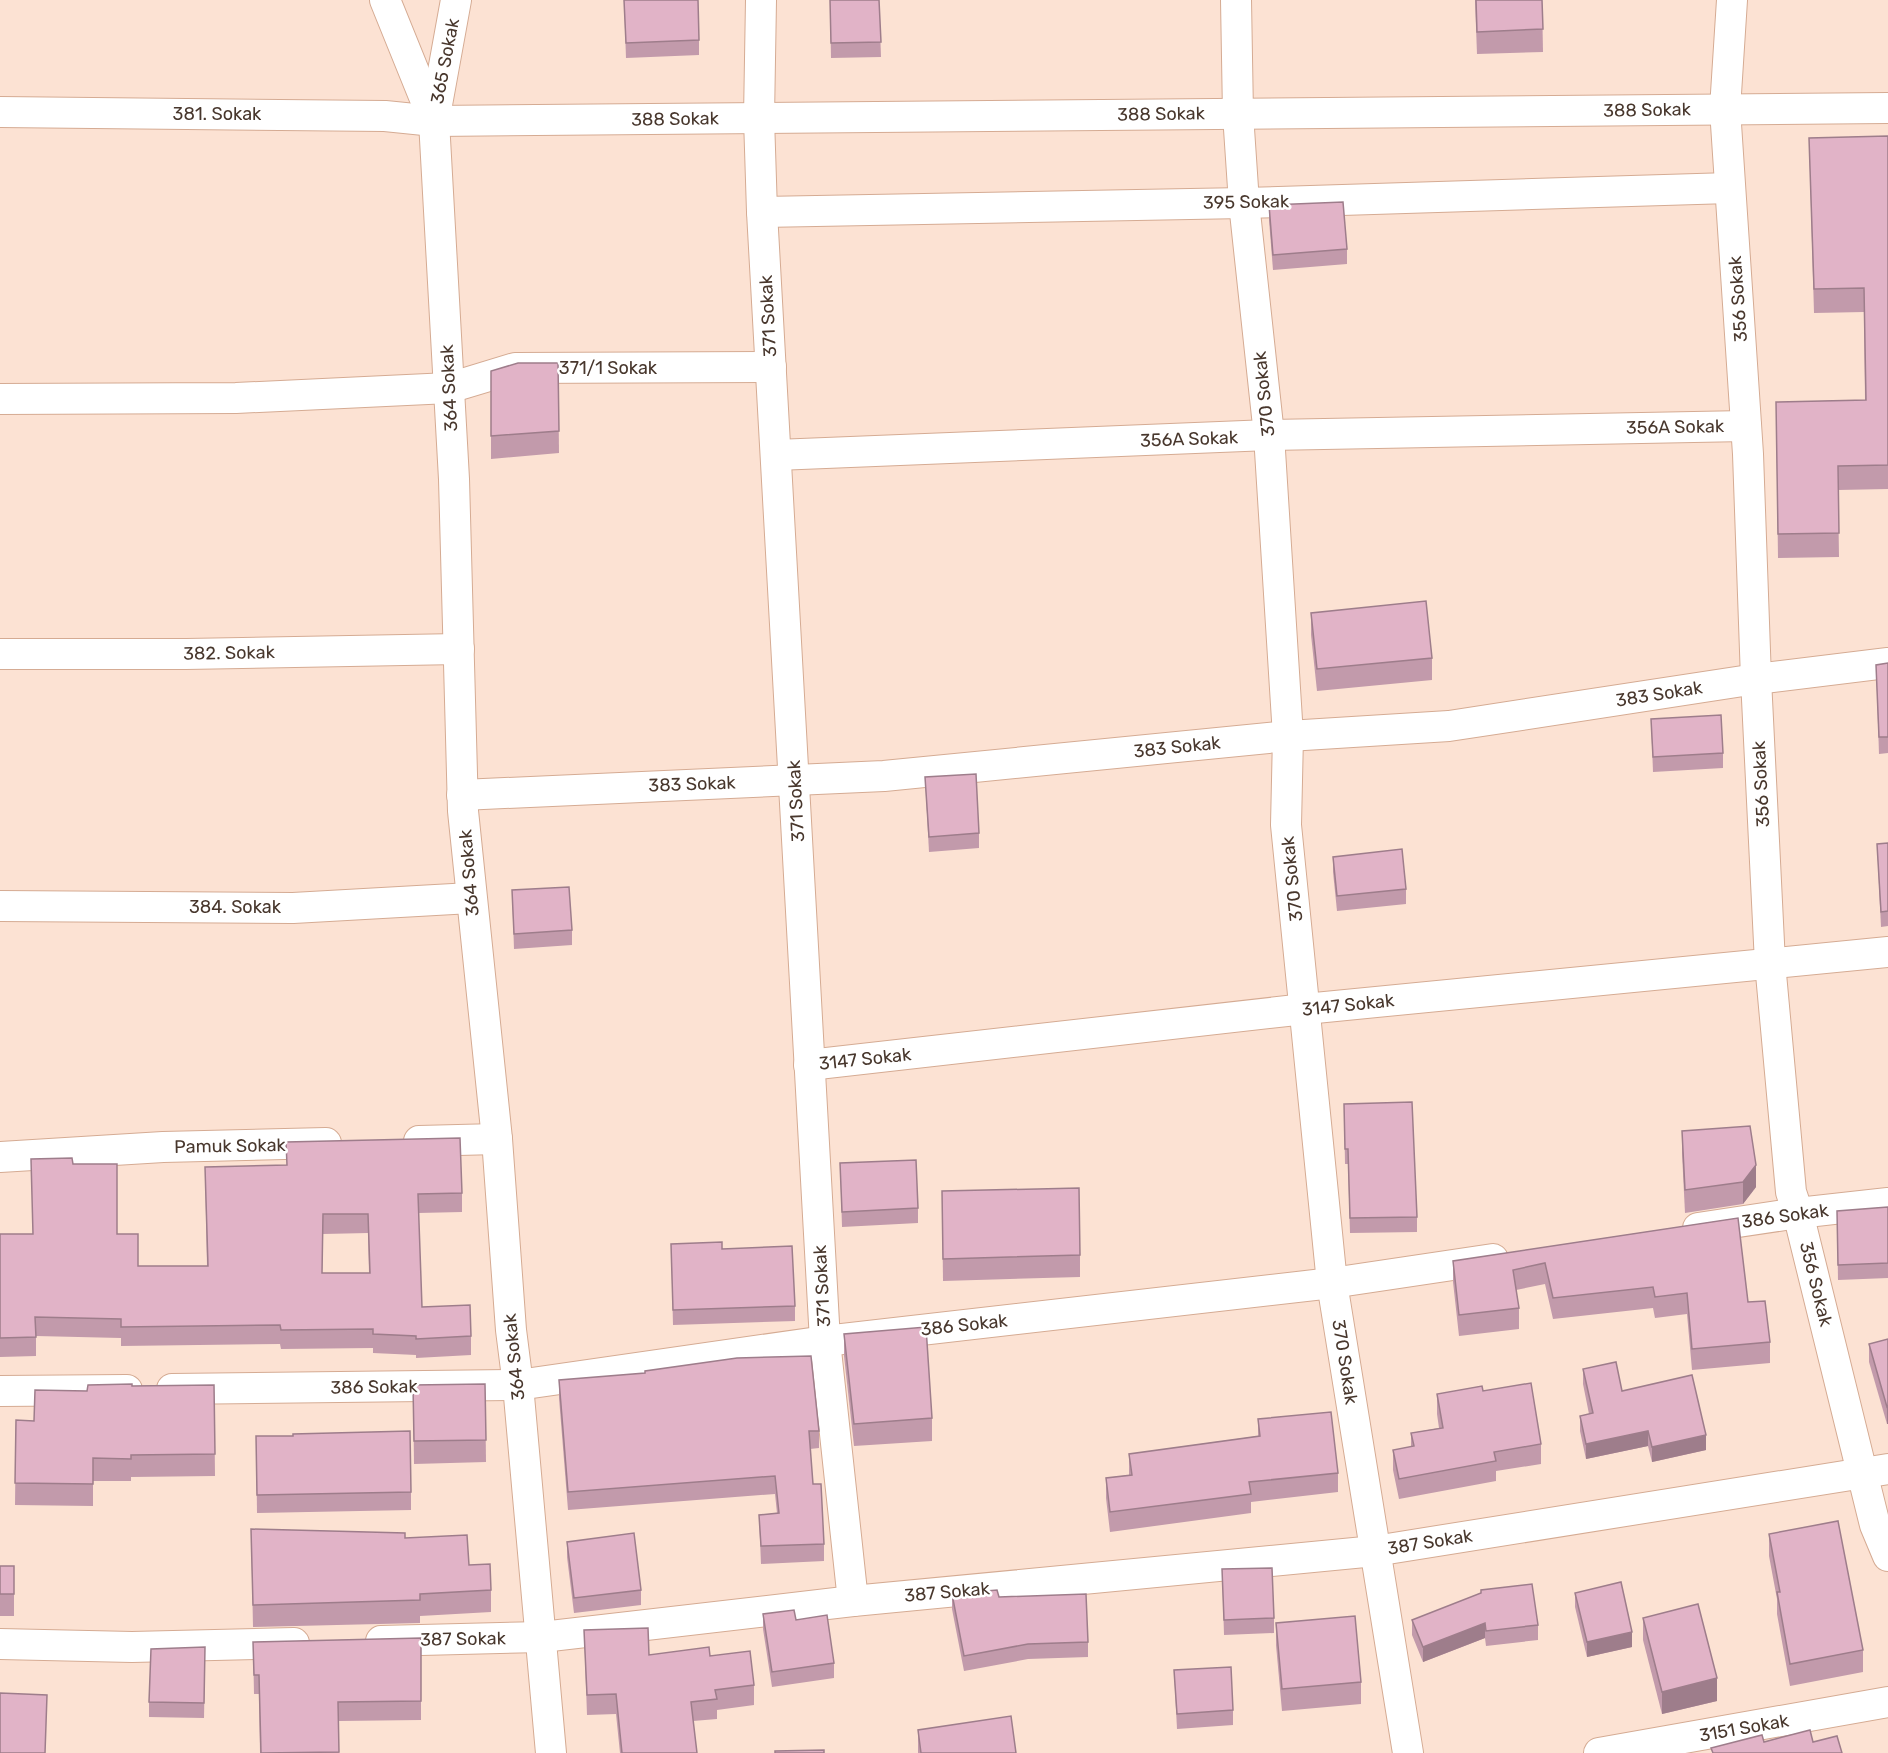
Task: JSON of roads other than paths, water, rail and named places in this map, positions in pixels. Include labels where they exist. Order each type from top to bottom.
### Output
[{"type":"street","name":"364 Sokak","points":[[385,0],[434,121],[454,479],[462,795],[497,1139],[511,1330],[542,1637],[551,1753]]},
{"type":"street","name":"365 Sokak","points":[[434,121],[456,0]]},
{"type":"street","name":"371 Sokak","points":[[761,0],[759,118],[762,212],[809,1065],[825,1341],[853,1601]]},
{"type":"street","name":"370 Sokak","points":[[1236,0],[1244,202],[1269,435],[1288,736],[1287,825],[1305,1009],[1332,1283],[1408,1753]]},
{"type":"street","name":"356 Sokak","points":[[1732,0],[1725,109],[1746,426],[1770,963],[1791,1192],[1875,1471],[1875,1525],[1888,1556]]},
{"type":"street","name":"388 Sokak","points":[[434,121],[1888,108]]},
{"type":"street","name":"381. Sokak","points":[[0,112],[385,116],[434,121]]},
{"type":"street","name":"395 Sokak","points":[[762,212],[1244,202],[1730,188]]},
{"type":"street","name":"371/1 Sokak","points":[[0,399],[236,398],[449,388],[515,368],[771,367]]},
{"type":"street","name":"356A Sokak","points":[[776,455],[1269,435],[1746,426]]},
{"type":"street","name":"382. Sokak","points":[[0,654],[186,654],[459,649]]},
{"type":"street","name":"383 Sokak","points":[[462,795],[884,776],[1288,736],[1449,726],[1756,679],[1888,663]]},
{"type":"street","name":"384. Sokak","points":[[0,906],[293,908],[471,898]]},
{"type":"street","name":"3147 Sokak","points":[[809,1065],[1305,1009],[1888,952]]},
{"type":"street","points":[[390,1142],[497,1139]]},
{"type":"street","name":"Pamuk Sokak","points":[[0,1157],[163,1147],[354,1143]]},
{"type":"street","name":"386 Sokak","points":[[1670,1232],[1798,1213],[1888,1203]]},
{"type":"street","name":"386 Sokak","points":[[0,1390],[518,1385],[825,1341],[1332,1283],[1518,1255]]},
{"type":"street","name":"387 Sokak","points":[[354,1641],[542,1637],[853,1601],[1375,1551],[1875,1471]]},
{"type":"street","points":[[0,1644],[132,1647],[319,1642]]},
{"type":"street","name":"3151 Sokak","points":[[1599,1753],[1888,1702]]}]
